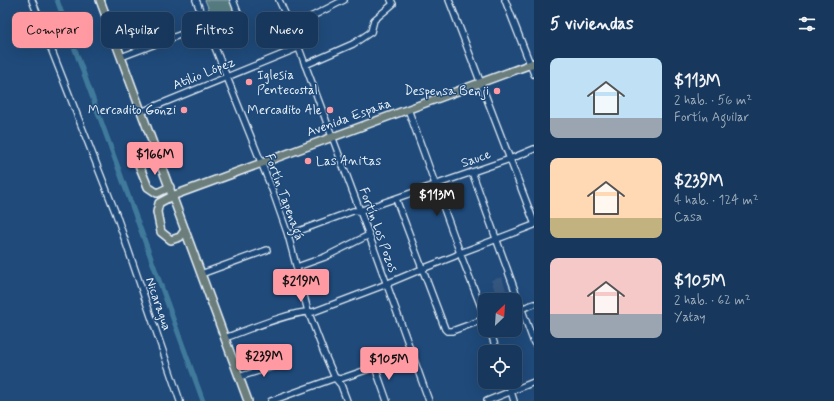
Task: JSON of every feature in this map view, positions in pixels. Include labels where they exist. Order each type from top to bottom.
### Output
[{"type":"main road","points":[[100,0],[248,401]]},
{"type":"main road","name":"Avenida España","points":[[185,230],[180,236],[171,240],[161,232],[157,212],[159,202],[532,64]]},
{"type":"main road","points":[[155,150],[143,153],[139,159],[139,165],[148,187],[151,190],[157,193],[170,187]]},
{"type":"street","name":"Nicaragua","points":[[32,0],[116,214],[180,401]]},
{"type":"street","name":"Fortín Tapenagá","points":[[196,0],[201,12]]},
{"type":"street","points":[[232,0],[238,12]]},
{"type":"street","name":"Fortín Los Pozos","points":[[279,0],[284,12]]},
{"type":"street","points":[[318,13],[344,0]]},
{"type":"street","points":[[305,65],[353,44],[371,32],[374,20],[393,4],[391,0]]},
{"type":"street","points":[[449,0],[534,222]]},
{"type":"street","points":[[505,0],[532,64],[534,74]]},
{"type":"street","points":[[121,57],[182,35]]},
{"type":"street","name":"Fortín Tapenagá","points":[[215,48],[260,164],[263,166],[288,235],[308,311],[335,378],[341,384],[347,401]]},
{"type":"street","name":"Fortín Los Pozos","points":[[298,48],[333,137],[429,401]]},
{"type":"street","name":"Atilio López","points":[[141,112],[298,48]]},
{"type":"street","points":[[408,109],[478,300]]},
{"type":"street","name":"Sauce","points":[[288,235],[353,211],[359,211],[396,199],[435,184],[510,159],[534,149]]},
{"type":"street","points":[[472,172],[516,293]]},
{"type":"street","points":[[396,199],[447,331],[478,321]]},
{"type":"street","points":[[225,338],[284,317],[308,311],[313,312],[379,287],[460,253],[534,226]]},
{"type":"street","points":[[297,267],[324,257],[369,235]]},
{"type":"street","points":[[201,274],[267,250]]},
{"type":"street","points":[[534,304],[522,308],[534,343]]},
{"type":"street","points":[[239,377],[284,363]]},
{"type":"street","points":[[271,401],[335,378],[340,379],[375,367],[387,401]]},
{"type":"street","points":[[487,401],[534,382]]},
{"type":"street","points":[[510,389],[514,401]]},
{"type":"shaded area","points":[[502,277],[507,293],[496,293],[491,280]]},
{"type":"green space","points":[[205,0],[231,0],[236,12],[210,12]]},
{"type":"waterway","points":[[57,0],[203,401]]},
{"type":"place","name":"Iglesia Pentecostal","points":[[249,82]]},
{"type":"place","name":"Despensa Benji","points":[[497,91]]},
{"type":"place","name":"Mercadito Gonzi","points":[[184,110]]},
{"type":"place","name":"Mercadito Ale","points":[[330,110]]},
{"type":"place","name":"Las Anitas","points":[[308,161]]}]
